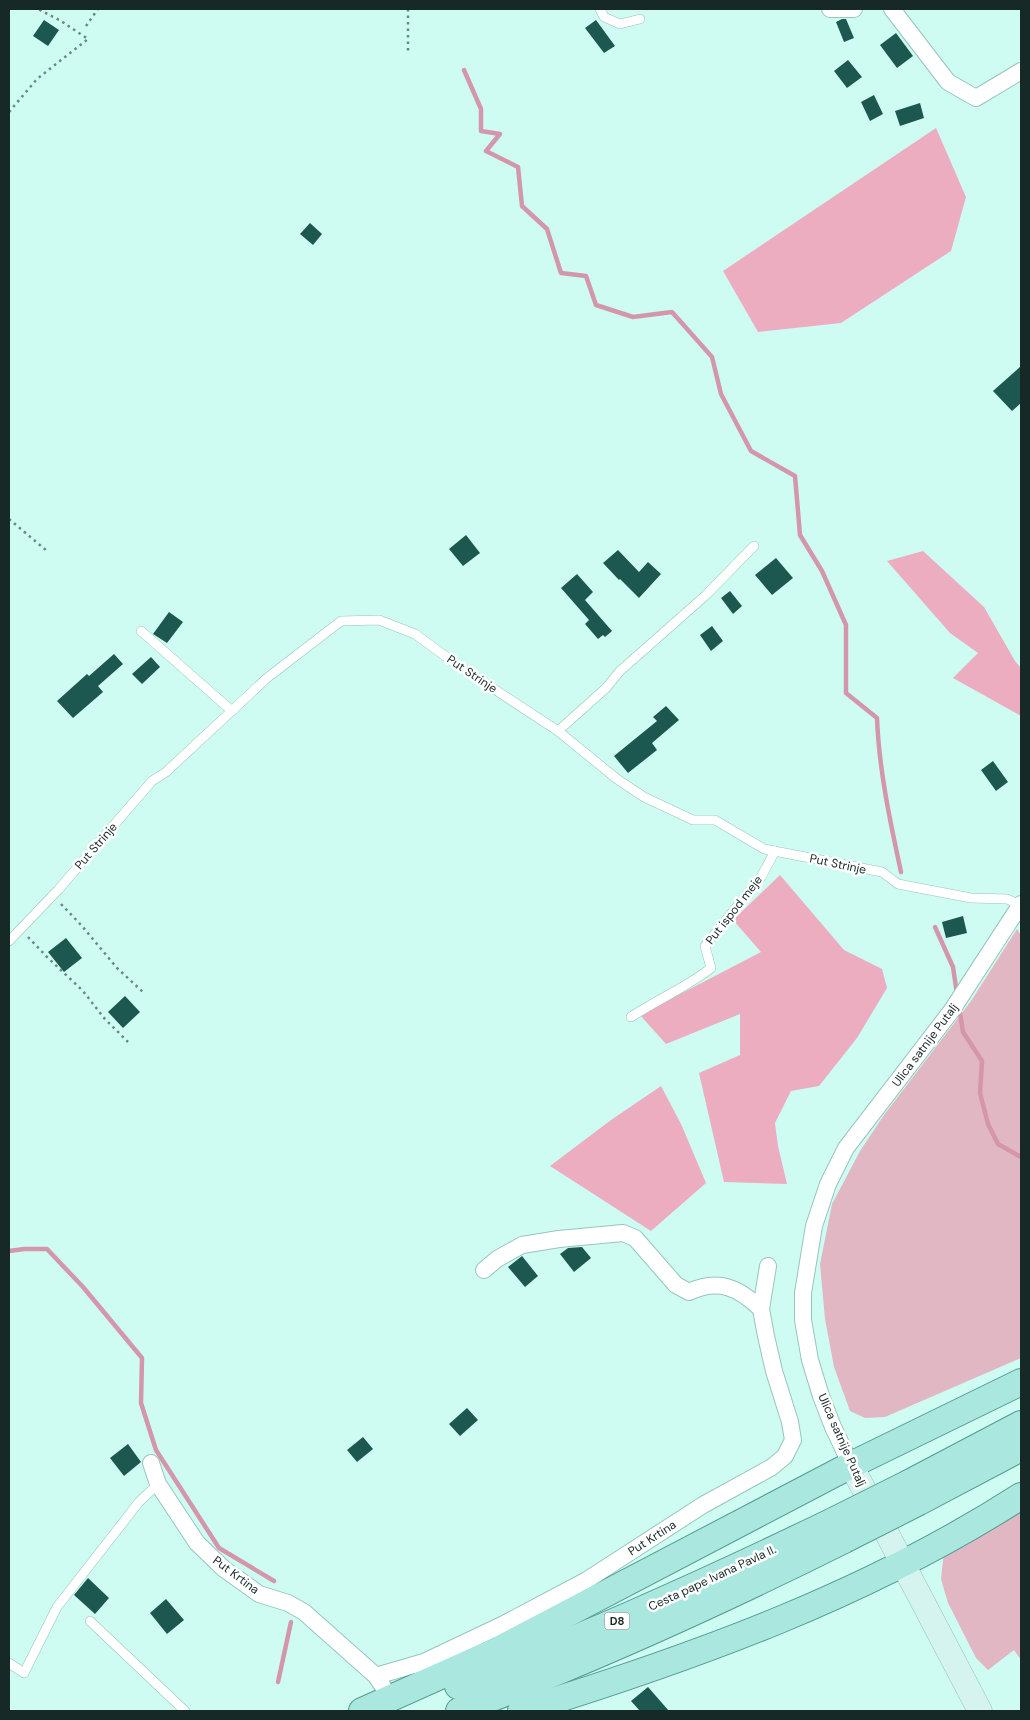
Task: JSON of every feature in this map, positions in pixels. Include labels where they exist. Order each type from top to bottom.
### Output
[{"type":"main road","points":[[362,1711],[393,1705],[851,1465],[1021,1382]]},
{"type":"main road","name":"Cesta pape Ivana Pavla II.","points":[[914,1493],[1021,1424]]},
{"type":"main road","name":"Cesta pape Ivana Pavla II.","points":[[393,1705],[539,1655],[839,1530],[914,1493],[1021,1448]]},
{"type":"main road","points":[[521,1711],[593,1689],[744,1636],[828,1600],[903,1564],[1021,1496]]},
{"type":"main road","name":"Cesta pape Ivana Pavla II.","points":[[459,1711],[514,1690],[672,1622],[758,1582],[839,1530]]},
{"type":"street","points":[[830,9],[854,9]]},
{"type":"street","points":[[892,9],[948,82],[976,98],[1021,71]]},
{"type":"street","name":"Ulica satnije Putalj","points":[[980,1711],[833,1427],[810,1360],[803,1320],[803,1292],[814,1226],[828,1184],[846,1148],[952,1010],[1021,905]]},
{"type":"street","points":[[484,1270],[497,1259],[522,1245],[559,1239],[623,1233],[635,1238],[682,1290],[689,1292],[702,1286],[717,1285],[734,1289],[747,1296],[761,1309]]},
{"type":"street","name":"Put Krtina","points":[[376,1676],[424,1662],[502,1625],[587,1580],[703,1505],[772,1467],[785,1456],[793,1440],[790,1422],[774,1371],[761,1309],[768,1266]]},
{"type":"street","name":"Put Krtina","points":[[151,1463],[158,1484],[197,1543],[224,1569],[259,1594],[288,1603],[304,1612],[376,1676],[393,1705]]},
{"type":"lane","points":[[600,9],[604,17],[620,24],[640,19]]},
{"type":"lane","points":[[558,731],[606,688],[620,671],[706,595],[754,546]]},
{"type":"lane","name":"Put Strinje","points":[[9,941],[53,895],[152,781],[166,772],[267,678],[341,621],[379,620],[414,634],[558,731],[617,779],[644,797],[693,820],[714,820],[764,849],[882,872],[898,884],[971,898],[1007,899],[1021,905]]},
{"type":"lane","points":[[141,631],[232,711]]},
{"type":"lane","name":"Put ispod meje","points":[[631,1017],[655,1000],[696,980],[711,968],[705,946],[761,877],[775,851]]},
{"type":"lane","points":[[9,1663],[24,1673],[57,1607],[139,1502],[158,1484]]},
{"type":"lane","points":[[90,1621],[186,1711]]},
{"type":"path","points":[[9,112],[37,79],[88,39],[61,21],[38,9]]},
{"type":"path","points":[[86,26],[98,9]]},
{"type":"path","points":[[408,9],[408,53]]},
{"type":"path","points":[[9,519],[47,551]]},
{"type":"path","points":[[53,895],[117,968],[144,993]]},
{"type":"path","points":[[21,929],[82,991],[104,1018],[128,1042]]},
{"type":"shaded area","points":[[936,128],[966,197],[951,251],[841,323],[758,332],[723,271]]},
{"type":"shaded area","points":[[923,551],[984,607],[1021,668],[1021,716],[953,678],[978,653],[950,633],[887,561]]},
{"type":"shaded area","points":[[780,875],[844,950],[882,969],[887,988],[857,1038],[819,1086],[791,1091],[775,1123],[787,1184],[724,1182],[699,1073],[740,1055],[740,1014],[666,1044],[640,1015],[761,952],[733,920]]},
{"type":"shaded area","points":[[1017,929],[1021,935],[1021,1358],[885,1417],[865,1418],[850,1411],[834,1367],[825,1319],[820,1264],[832,1204],[860,1151],[884,1115],[971,1001]]},
{"type":"shaded area","points":[[661,1086],[681,1124],[706,1183],[651,1231],[550,1166],[611,1120]]},
{"type":"shaded area","points":[[1021,1505],[1021,1660],[1014,1650],[988,1670],[976,1658],[948,1603],[941,1579],[944,1551]]},
{"type":"building","points":[[846,19],[854,38],[844,42],[836,22]]},
{"type":"building","points":[[44,20],[59,30],[48,46],[33,36]]},
{"type":"building","points":[[596,20],[615,46],[604,53],[585,28]]},
{"type":"building","points":[[896,33],[913,56],[897,68],[880,45]]},
{"type":"building","points":[[848,60],[862,77],[847,88],[834,71]]},
{"type":"building","points":[[874,95],[883,114],[870,121],[861,102]]},
{"type":"building","points":[[920,103],[924,118],[900,126],[895,111]]},
{"type":"building","points":[[310,223],[322,234],[313,245],[300,234]]},
{"type":"building","points":[[1021,366],[1021,403],[1012,411],[993,391]]},
{"type":"building","points":[[466,535],[480,553],[463,566],[449,549]]},
{"type":"building","points":[[618,550],[639,572],[648,562],[661,574],[639,598],[603,563]]},
{"type":"building","points":[[776,558],[793,578],[772,595],[755,575]]},
{"type":"building","points":[[577,574],[593,592],[585,600],[612,631],[605,637],[603,635],[598,639],[585,624],[589,620],[561,588]]},
{"type":"building","points":[[730,591],[742,606],[733,614],[721,598]]},
{"type":"building","points":[[169,612],[183,622],[167,643],[153,634]]},
{"type":"building","points":[[712,626],[723,641],[711,651],[700,635]]},
{"type":"building","points":[[114,654],[123,664],[98,686],[103,692],[73,718],[57,701],[87,674],[89,676]]},
{"type":"building","points":[[151,657],[160,667],[142,684],[132,674]]},
{"type":"building","points":[[666,706],[679,720],[652,743],[657,750],[628,773],[614,756],[657,721],[653,717]]},
{"type":"building","points":[[993,761],[1008,782],[996,791],[981,770]]},
{"type":"building","points":[[963,916],[967,933],[946,938],[942,922]]},
{"type":"building","points":[[66,938],[82,958],[64,972],[48,952]]},
{"type":"building","points":[[125,996],[140,1012],[123,1028],[108,1012]]},
{"type":"building","points":[[582,1247],[591,1258],[574,1272],[560,1254],[568,1248]]},
{"type":"building","points":[[522,1256],[538,1276],[525,1287],[508,1267]]},
{"type":"building","points":[[467,1408],[478,1420],[460,1436],[449,1424]]},
{"type":"building","points":[[363,1437],[373,1449],[357,1462],[347,1450]]},
{"type":"building","points":[[128,1444],[141,1462],[124,1476],[110,1458]]},
{"type":"building","points":[[88,1578],[109,1598],[95,1614],[74,1595]]},
{"type":"building","points":[[166,1599],[184,1620],[167,1634],[150,1613]]},
{"type":"building","points":[[648,1687],[669,1711],[640,1711],[631,1701]]},
{"type":"waterway","points":[[464,70],[481,109],[481,131],[500,134],[486,151],[518,167],[522,206],[547,229],[561,273],[586,276],[596,305],[633,317],[672,312],[712,357],[721,394],[751,451],[795,476],[800,535],[822,571],[846,625],[846,693],[877,718],[889,815],[901,872]]},
{"type":"waterway","points":[[935,927],[953,967],[957,994]]},
{"type":"waterway","points":[[959,1007],[963,1032],[982,1061],[980,1093],[988,1124],[998,1144],[1021,1157]]},
{"type":"waterway","points":[[9,1251],[47,1249],[83,1287],[142,1358],[141,1403],[156,1450],[219,1548],[274,1581]]},
{"type":"waterway","points":[[278,1682],[291,1622]]}]
